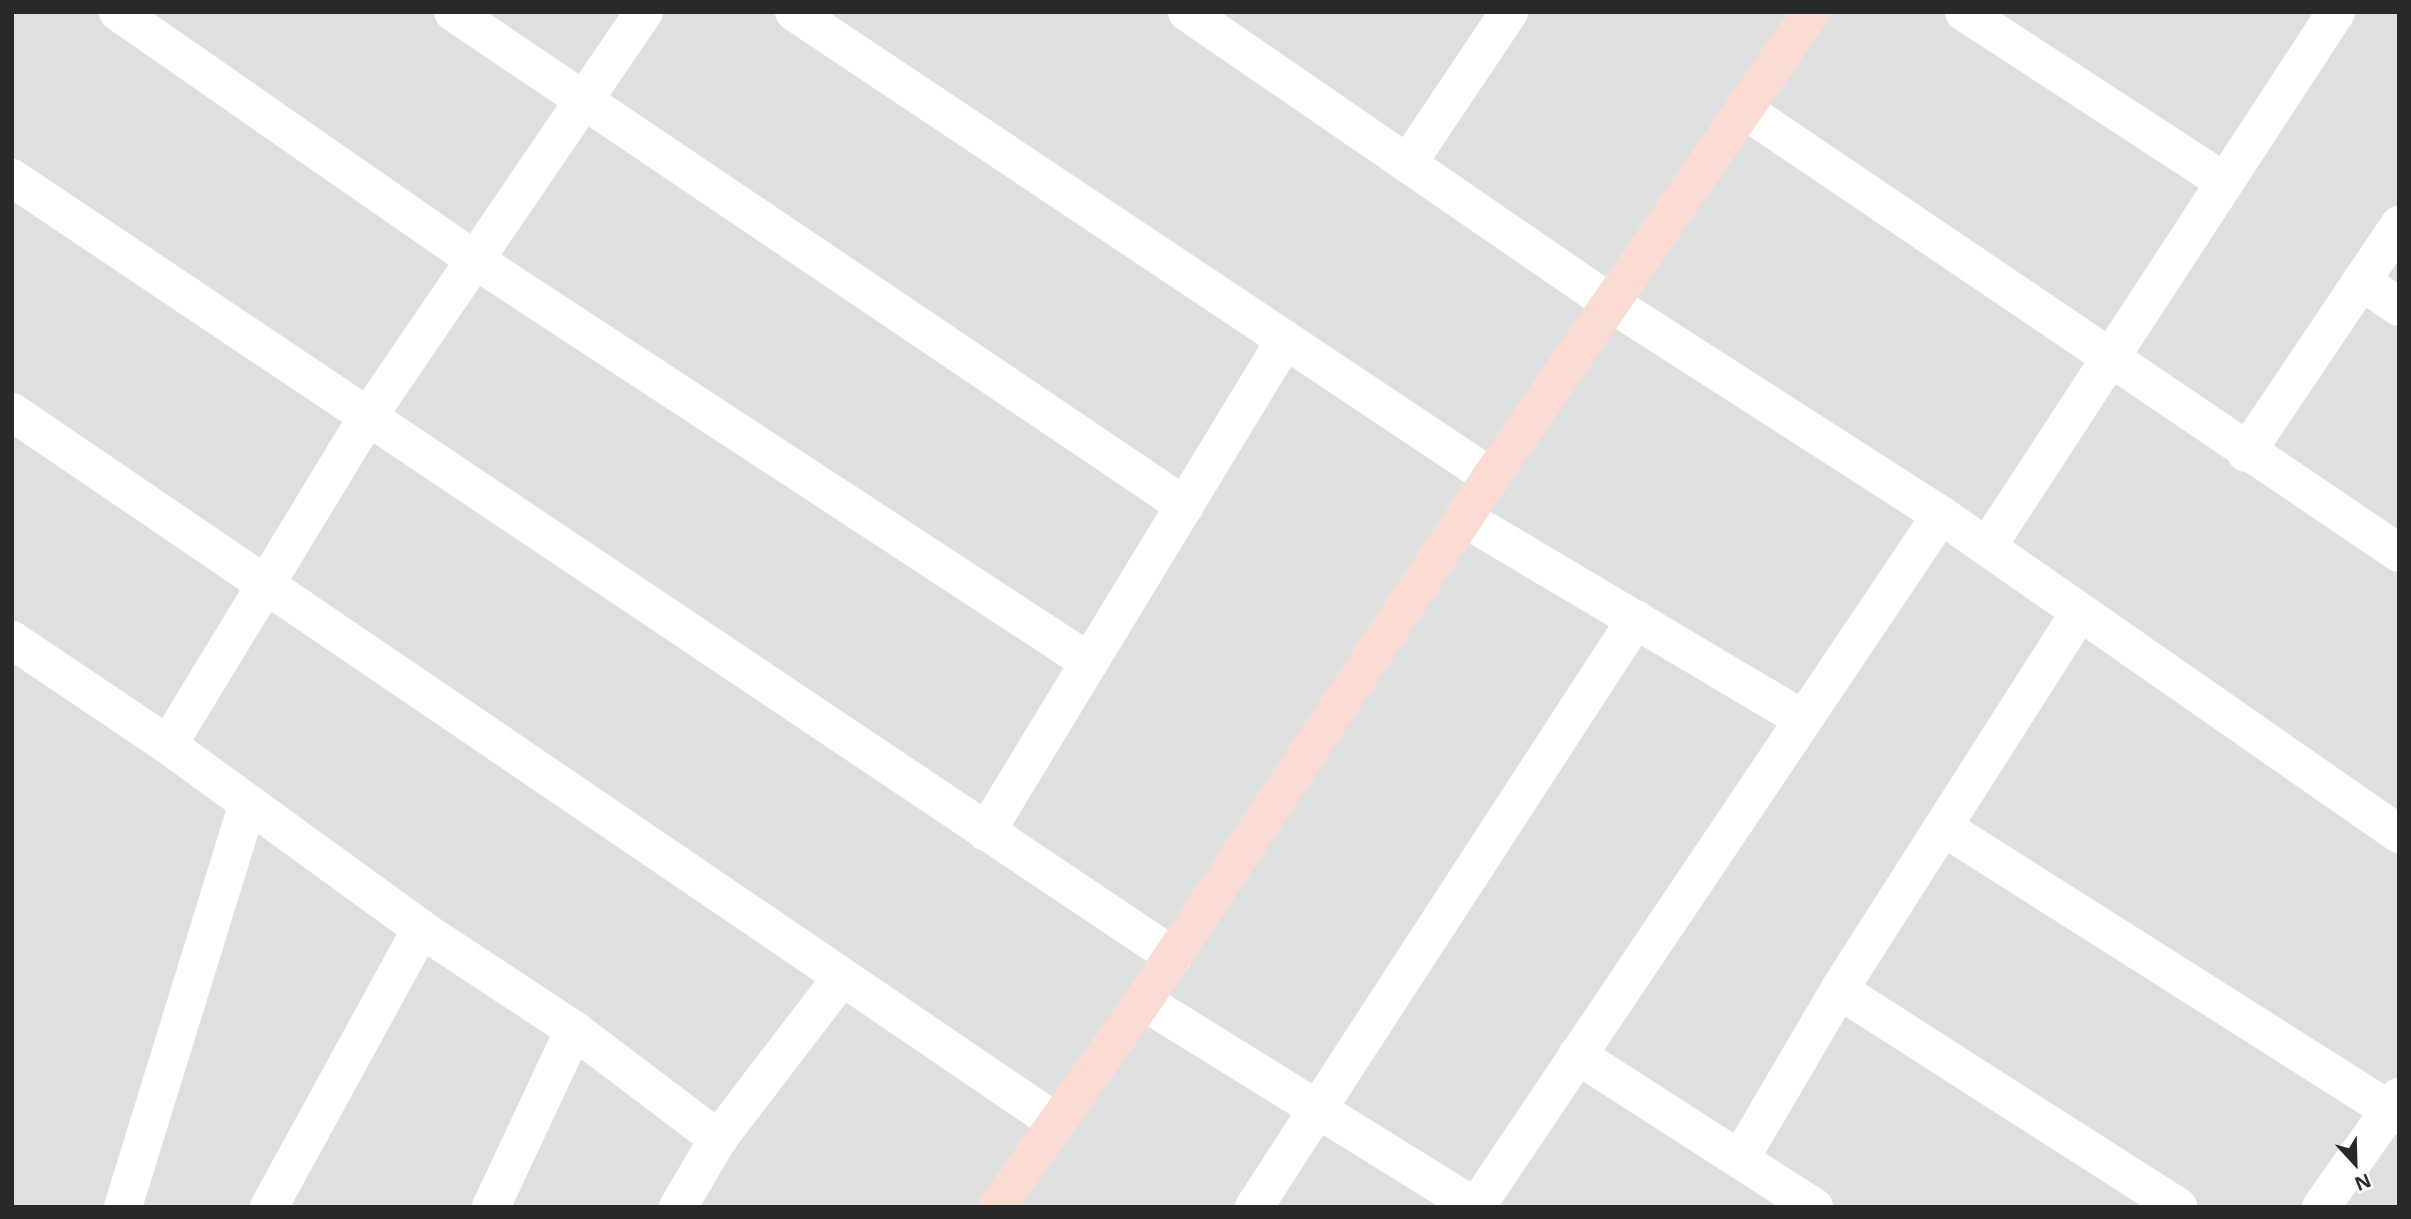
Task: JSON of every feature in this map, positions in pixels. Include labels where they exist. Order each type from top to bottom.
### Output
[{"type":"street","points":[[118,12],[475,260],[1089,662]]},
{"type":"street","points":[[453,12],[1185,506]]},
{"type":"street","points":[[168,745],[367,418],[644,12]]},
{"type":"street","points":[[794,12],[1491,477]]},
{"type":"street","points":[[1187,12],[1609,302],[1941,515],[2399,834]]},
{"type":"street","points":[[1408,163],[1509,12]]},
{"type":"street","points":[[998,1207],[1054,1121],[1143,1001],[1609,302],[1746,111],[1811,12]]},
{"type":"street","points":[[1964,12],[2223,181]]},
{"type":"street","points":[[1987,547],[2108,356],[2333,13]]},
{"type":"street","points":[[1746,111],[2108,356],[2246,453],[2399,552]]},
{"type":"street","points":[[12,178],[1173,956]]},
{"type":"street","points":[[2246,453],[2399,225]]},
{"type":"street","points":[[2361,281],[2399,307]]},
{"type":"street","points":[[986,832],[1285,340]]},
{"type":"street","points":[[12,412],[268,583],[841,978],[1054,1121]]},
{"type":"street","points":[[1143,1001],[1322,1108],[1475,1207],[1941,515]]},
{"type":"street","points":[[1464,518],[1803,719]]},
{"type":"street","points":[[1741,1159],[1839,990],[2080,612]]},
{"type":"street","points":[[1254,1207],[1322,1108],[1636,619]]},
{"type":"street","points":[[12,640],[168,745],[247,807],[421,929],[574,1030],[718,1139]]},
{"type":"street","points":[[123,1207],[247,807]]},
{"type":"street","points":[[1943,827],[2396,1108],[2321,1207]]},
{"type":"street","points":[[269,1207],[421,929]]},
{"type":"street","points":[[678,1207],[718,1139],[841,978]]},
{"type":"street","points":[[1839,990],[2178,1207]]},
{"type":"street","points":[[491,1207],[574,1030]]},
{"type":"street","points":[[1577,1055],[1814,1207]]}]
